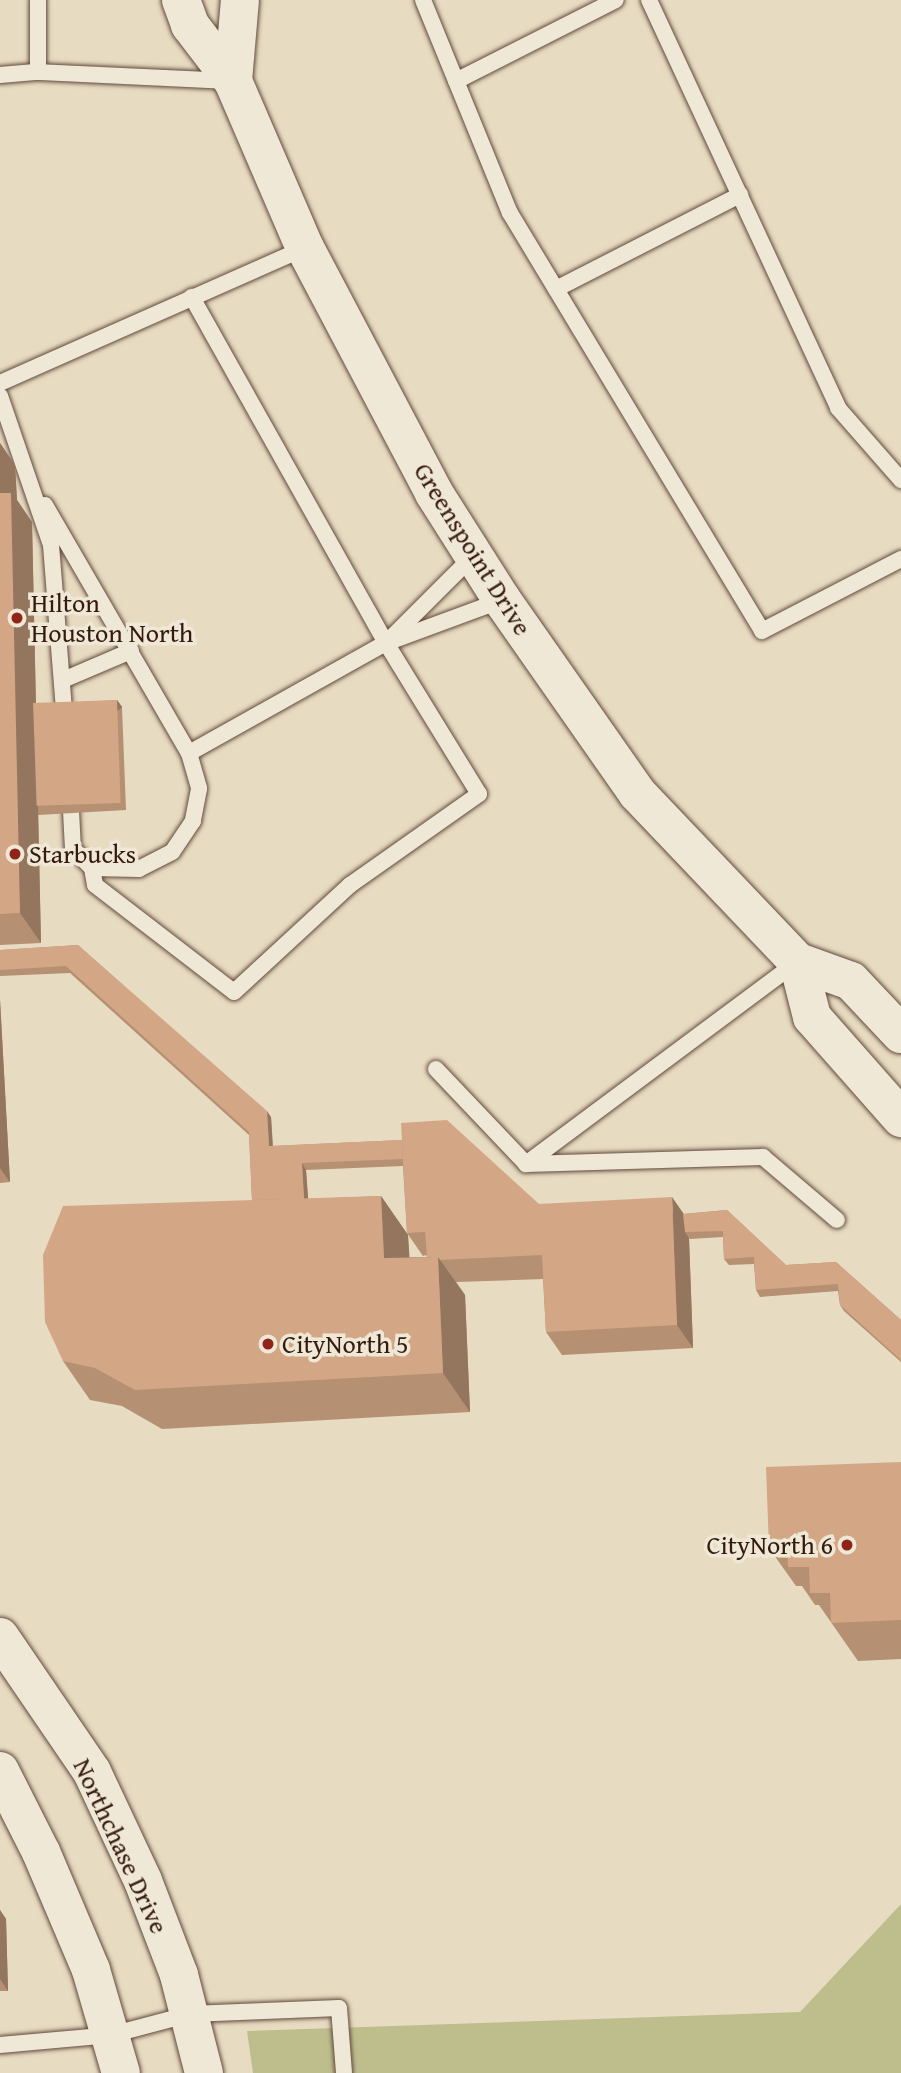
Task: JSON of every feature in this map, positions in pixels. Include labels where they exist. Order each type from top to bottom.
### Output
[{"type":"street","name":"Greenspoint Drive","points":[[181,0],[190,25],[233,81],[305,248],[435,493],[502,600],[637,793],[798,961],[851,981],[901,1034]]},
{"type":"street","name":"Greenspoint Drive","points":[[233,81],[240,0]]},
{"type":"street","name":"Greenspoint Drive","points":[[798,961],[812,1017],[901,1118]]},
{"type":"street","name":"Northchase Drive","points":[[0,1637],[92,1772],[143,1881],[190,2014],[204,2073]]},
{"type":"street","points":[[0,1770],[46,1864],[91,1970],[121,2073]]},
{"type":"lane","points":[[38,0],[38,72]]},
{"type":"lane","points":[[423,0],[510,213],[762,631],[901,559]]},
{"type":"lane","points":[[456,82],[616,0]]},
{"type":"lane","points":[[649,0],[838,408],[901,480]]},
{"type":"lane","points":[[0,75],[38,72],[233,81]]},
{"type":"lane","points":[[556,289],[740,195]]},
{"type":"lane","points":[[0,383],[305,248]]},
{"type":"lane","points":[[68,771],[73,849],[92,868],[95,885],[234,992],[350,886],[479,794],[386,643],[192,297]]},
{"type":"lane","points":[[0,396],[35,488],[51,545],[67,745]]},
{"type":"lane","points":[[35,488],[189,753],[199,789],[192,821],[172,852],[139,869],[92,868]]},
{"type":"lane","points":[[386,643],[474,555]]},
{"type":"lane","points":[[189,753],[386,643],[502,600]]},
{"type":"lane","points":[[63,680],[131,651]]},
{"type":"lane","points":[[526,1164],[798,961]]},
{"type":"lane","points":[[436,1069],[526,1164],[763,1157],[837,1220]]},
{"type":"lane","points":[[0,2045],[111,2035],[190,2014],[339,2008],[344,2073]]},
{"type":"green space","points":[[901,1904],[901,2073],[253,2073],[247,2031],[800,2012]]},
{"type":"building","points":[[0,493],[11,493],[20,913],[0,914]]},
{"type":"building","points":[[117,700],[121,803],[37,806],[33,703]]},
{"type":"building","points":[[78,945],[267,1111],[269,1146],[402,1140],[403,1159],[302,1163],[304,1199],[252,1200],[249,1132],[66,966],[0,970],[0,950]]},
{"type":"building","points":[[447,1120],[539,1204],[672,1197],[677,1325],[546,1332],[542,1255],[440,1260],[438,1257],[427,1257],[425,1232],[407,1233],[401,1123]]},
{"type":"building","name":"CityNorth 5","points":[[381,1196],[384,1258],[438,1257],[443,1373],[135,1390],[95,1368],[63,1361],[45,1322],[43,1255],[63,1206]]},
{"type":"building","points":[[727,1210],[786,1265],[836,1262],[901,1320],[901,1360],[840,1305],[838,1284],[756,1290],[754,1257],[724,1259],[723,1231],[685,1232],[683,1214]]},
{"type":"building","name":"CityNorth 6","points":[[901,1462],[901,1620],[831,1623],[830,1593],[810,1593],[809,1567],[788,1567],[787,1548],[769,1548],[766,1467]]},
{"type":"place","name":"Hilton Houston North","points":[[17,618]]},
{"type":"place","name":"Starbucks","points":[[15,854]]},
{"type":"place","name":"CityNorth 5","points":[[268,1344]]},
{"type":"place","name":"CityNorth 6","points":[[847,1545]]}]
